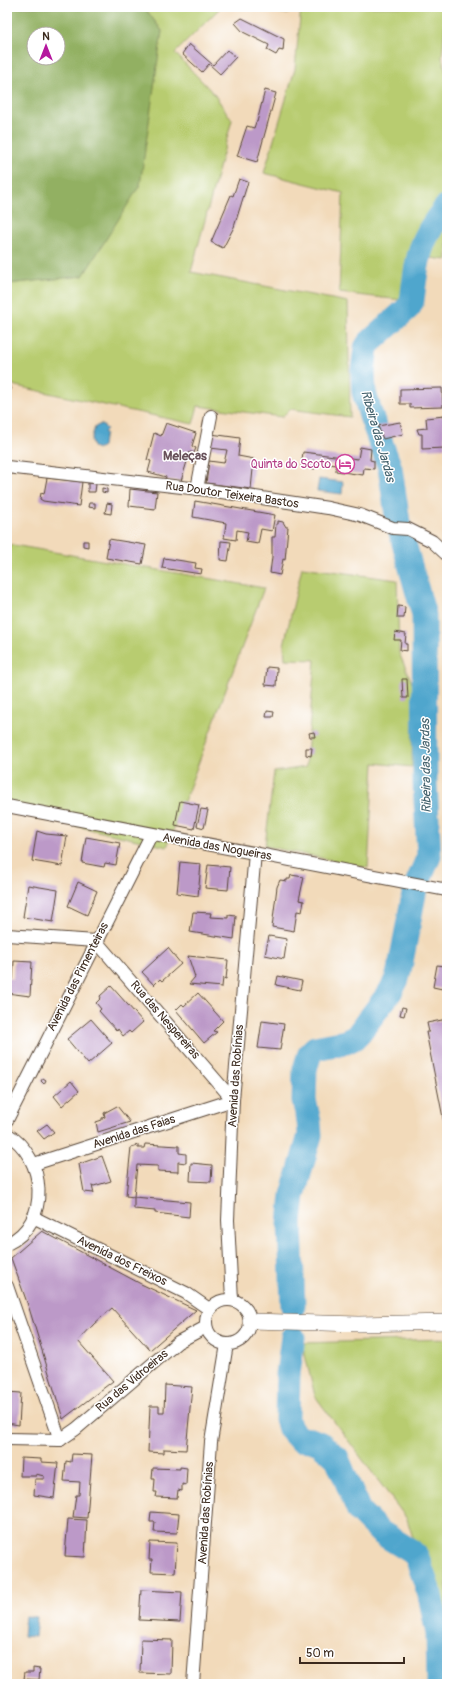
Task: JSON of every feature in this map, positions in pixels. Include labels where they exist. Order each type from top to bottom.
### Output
[{"type":"street","points":[[197,489],[211,416]]},
{"type":"street","name":"Rua Doutor Teixeira Bastos","points":[[7,467],[197,489],[328,508],[360,515],[393,528],[408,529],[432,541],[447,555]]},
{"type":"street","name":"Avenida das Nogueiras","points":[[7,806],[151,835],[255,853],[447,890]]},
{"type":"street","name":"Avenida das Pimenteiras","points":[[7,1120],[96,941],[151,835]]},
{"type":"street","name":"Avenida das Robínias","points":[[232,1300],[228,1220],[233,1100],[255,853]]},
{"type":"street","points":[[7,935],[96,941]]},
{"type":"street","name":"Rua das Nespereiras","points":[[96,941],[233,1100]]},
{"type":"street","name":"Avenida das Faias","points":[[34,1164],[233,1100]]},
{"type":"street","points":[[7,1134],[25,1150],[34,1164],[39,1180],[39,1199],[33,1217],[24,1231],[7,1244]]},
{"type":"street","name":"Avenida dos Freixos","points":[[33,1217],[186,1293],[210,1309]]},
{"type":"street","points":[[7,1286],[60,1440],[7,1439]]},
{"type":"street","points":[[232,1300],[245,1307],[250,1321],[246,1335],[240,1340],[227,1344],[214,1339],[206,1327],[207,1315],[210,1309],[219,1301],[232,1300]]},
{"type":"street","points":[[250,1321],[359,1324],[447,1322]]},
{"type":"street","name":"Rua das Vidroeiras","points":[[60,1440],[76,1429],[178,1342],[206,1327]]},
{"type":"street","name":"Avenida das Robínias","points":[[193,1684],[211,1442],[227,1344]]},
{"type":"green space","points":[[7,7],[144,7],[162,31],[140,185],[83,276],[7,284]]},
{"type":"green space","points":[[144,7],[221,7],[175,53],[214,94],[232,120],[191,272],[348,302],[350,417],[290,409],[282,417],[198,406],[193,424],[16,386],[7,382],[7,284],[83,275],[162,31]]},
{"type":"green space","points":[[250,7],[289,7],[288,14]]},
{"type":"green space","points":[[301,7],[447,7],[442,57],[447,76],[447,195],[425,217],[415,237],[402,300],[339,293],[343,193],[264,173],[295,69]]},
{"type":"green space","points":[[447,215],[447,260],[423,257],[434,228]]},
{"type":"green space","points":[[7,544],[264,588],[167,847],[7,810]]},
{"type":"green space","points":[[302,567],[397,580],[399,653],[413,685],[412,767],[374,763],[368,868],[265,846],[274,772],[306,767],[315,660],[285,659],[284,645]]},
{"type":"green space","points":[[447,1339],[447,1644],[407,1519],[315,1396],[302,1343]]},
{"type":"water","points":[[101,424],[107,429],[104,432],[106,435],[103,446],[98,449],[93,447],[91,440],[95,427]]},
{"type":"water","points":[[319,479],[343,482],[342,494],[317,491]]},
{"type":"water","points":[[25,1616],[37,1617],[35,1637],[23,1636]]},
{"type":"building","points":[[242,18],[284,39],[283,51],[279,50],[276,55],[267,50],[269,45],[243,32],[235,23]]},
{"type":"building","points":[[189,44],[213,65],[227,50],[236,57],[220,74],[209,64],[202,72],[182,54]]},
{"type":"building","points":[[265,90],[276,93],[257,162],[237,156],[247,126],[254,128],[257,122]]},
{"type":"building","points":[[239,179],[248,182],[234,227],[223,248],[211,242],[231,195],[233,196]]},
{"type":"building","points":[[7,385],[12,388],[7,397]]},
{"type":"building","points":[[442,388],[443,407],[410,408],[410,404],[400,404],[400,389]]},
{"type":"building","points":[[444,416],[445,448],[422,449],[422,434],[419,434],[417,429],[427,428],[426,418]]},
{"type":"building","points":[[400,422],[403,434],[383,439],[378,426]]},
{"type":"building","points":[[166,423],[196,433],[192,446],[196,448],[194,453],[190,452],[181,481],[165,480],[166,477],[148,472],[151,461],[147,460],[154,433],[161,436]]},
{"type":"building","points":[[211,434],[240,438],[238,456],[254,459],[251,489],[206,483],[209,461],[224,463],[227,450],[210,448]]},
{"type":"building","name":"Quinta do Scoto","points":[[360,447],[371,449],[370,460],[374,461],[374,469],[364,468],[363,475],[336,471],[336,465],[316,462],[315,469],[301,467],[303,452],[358,459]]},
{"type":"building","points":[[47,478],[82,482],[79,506],[43,501],[40,499],[41,493],[44,494]]},
{"type":"building","points":[[88,483],[96,484],[95,492],[88,492]]},
{"type":"building","points":[[102,488],[107,489],[107,493],[102,492]]},
{"type":"building","points":[[130,489],[157,492],[155,509],[129,506]]},
{"type":"building","points":[[195,501],[275,515],[272,531],[261,529],[258,544],[246,542],[248,532],[237,530],[236,540],[224,538],[226,523],[193,517]]},
{"type":"building","points":[[89,503],[95,503],[95,508],[88,507]]},
{"type":"building","points":[[107,503],[112,504],[111,514],[105,513]]},
{"type":"building","points":[[278,521],[283,522],[286,527],[288,527],[285,560],[283,559],[280,575],[270,573],[272,537],[275,537],[276,524],[278,524]]},
{"type":"building","points":[[109,539],[146,545],[142,564],[106,558]]},
{"type":"building","points":[[83,541],[88,541],[88,547],[83,546]]},
{"type":"building","points":[[221,541],[231,542],[228,561],[220,560]]},
{"type":"building","points":[[164,558],[196,563],[195,568],[202,569],[201,574],[162,568]]},
{"type":"building","points":[[445,573],[447,573],[447,579],[444,579]]},
{"type":"building","points":[[398,606],[405,607],[404,618],[397,618]]},
{"type":"building","points":[[395,632],[406,634],[405,644],[407,644],[407,651],[400,650],[401,640],[394,640]]},
{"type":"building","points":[[267,667],[277,668],[276,686],[265,685]]},
{"type":"building","points":[[402,679],[407,679],[408,698],[403,698]]},
{"type":"building","points":[[267,711],[274,712],[273,717],[266,717]]},
{"type":"building","points":[[314,732],[315,737],[310,737],[309,733]]},
{"type":"building","points":[[306,748],[312,748],[311,756],[306,755]]},
{"type":"building","points":[[180,801],[199,805],[194,829],[175,825]]},
{"type":"building","points":[[201,809],[208,810],[204,828],[197,826]]},
{"type":"building","points":[[37,831],[46,834],[67,836],[62,866],[32,861]]},
{"type":"building","points":[[86,837],[120,843],[116,865],[105,863],[104,867],[82,863]]},
{"type":"building","points":[[180,862],[201,864],[198,896],[177,893]]},
{"type":"building","points":[[208,865],[230,867],[228,890],[205,888]]},
{"type":"building","points":[[291,875],[304,877],[299,900],[304,901],[302,912],[297,911],[294,931],[272,927],[277,887],[280,880],[287,881],[287,879],[290,879]]},
{"type":"building","points":[[78,882],[97,891],[87,915],[68,906]]},
{"type":"building","points":[[28,885],[58,890],[53,922],[23,917]]},
{"type":"building","points":[[193,912],[211,913],[210,917],[228,918],[228,915],[236,916],[234,939],[190,932]]},
{"type":"building","points":[[269,936],[287,939],[284,959],[265,955]]},
{"type":"building","points":[[168,948],[181,964],[162,981],[160,979],[154,985],[142,972]]},
{"type":"building","points":[[188,956],[228,960],[226,979],[223,978],[222,987],[189,984],[195,977]]},
{"type":"building","points":[[446,959],[447,990],[433,987],[437,965],[445,966]]},
{"type":"building","points":[[14,961],[32,962],[30,996],[7,993],[7,978],[13,979]]},
{"type":"building","points":[[278,976],[302,981],[300,990],[276,985]]},
{"type":"building","points":[[111,986],[143,1022],[131,1033],[129,1031],[123,1036],[118,1029],[117,1031],[99,1011],[101,1009],[96,1003],[101,998],[100,996]]},
{"type":"building","points":[[198,993],[223,1021],[213,1031],[217,1032],[204,1043],[176,1010],[182,1004],[184,1006]]},
{"type":"building","points":[[402,1007],[406,1008],[404,1016],[400,1015]]},
{"type":"building","points":[[91,1019],[112,1043],[88,1064],[67,1039]]},
{"type":"building","points":[[447,1019],[446,1133],[426,1032],[429,1032],[427,1023]]},
{"type":"building","points":[[262,1021],[284,1024],[280,1050],[258,1048]]},
{"type":"building","points":[[43,1078],[46,1080],[44,1084],[41,1081]]},
{"type":"building","points":[[71,1081],[79,1091],[62,1106],[54,1096]]},
{"type":"building","points":[[117,1106],[130,1122],[98,1132],[96,1122],[105,1117],[104,1113]]},
{"type":"building","points":[[47,1124],[54,1132],[44,1139],[37,1131]]},
{"type":"building","points":[[145,1144],[179,1146],[179,1153],[186,1154],[186,1163],[178,1162],[178,1172],[158,1171],[158,1166],[137,1165],[134,1197],[126,1196],[131,1147],[138,1145],[138,1148],[144,1148]]},
{"type":"building","points":[[102,1156],[111,1181],[94,1186],[92,1185],[94,1193],[84,1192],[79,1164]]},
{"type":"building","points":[[191,1163],[212,1165],[211,1182],[190,1181]]},
{"type":"building","points":[[134,1197],[190,1202],[189,1217],[134,1209]]},
{"type":"building","points":[[42,1231],[141,1284],[196,1310],[150,1350],[112,1308],[78,1341],[113,1381],[63,1419],[29,1308],[11,1258]]},
{"type":"building","points":[[165,1385],[192,1387],[186,1450],[164,1449],[164,1453],[148,1452],[150,1406],[159,1406],[159,1412],[164,1412]]},
{"type":"building","points":[[7,1392],[21,1393],[19,1425],[7,1423]]},
{"type":"building","points":[[72,1454],[92,1455],[87,1518],[73,1517],[76,1495],[79,1495],[80,1482],[64,1481],[66,1461],[71,1462]]},
{"type":"building","points":[[21,1458],[41,1459],[41,1462],[58,1463],[54,1498],[34,1495],[35,1479],[44,1479],[44,1476],[36,1474],[36,1476],[20,1476]]},
{"type":"building","points":[[180,1467],[187,1468],[186,1485],[182,1484],[182,1491],[178,1490],[177,1498],[156,1497],[157,1492],[154,1492],[155,1479],[152,1479],[153,1468],[180,1469]]},
{"type":"building","points":[[151,1512],[179,1514],[177,1533],[154,1532],[155,1522],[150,1522]]},
{"type":"building","points":[[68,1519],[87,1520],[85,1557],[65,1556]]},
{"type":"building","points":[[150,1542],[177,1543],[175,1573],[151,1572],[152,1560],[149,1560]]},
{"type":"building","points":[[141,1590],[182,1592],[180,1622],[139,1620]]},
{"type":"building","points":[[141,1639],[172,1640],[171,1674],[140,1673]]},
{"type":"building","points":[[33,1668],[40,1669],[39,1680],[24,1679],[25,1672],[33,1672]]},
{"type":"waterway","name":"Ribeira das Jardas","points":[[293,1306],[290,1223],[293,1195],[310,1135],[309,1122],[304,1100],[305,1069],[310,1053],[315,1048],[346,1042],[356,1037],[390,992],[397,979],[415,889],[429,856],[425,783],[424,615],[398,522],[390,468],[364,392],[363,371],[366,348],[369,343],[409,307],[412,301],[420,251],[424,240],[437,218],[447,206]]},
{"type":"waterway","name":"Ribeira das Jardas","points":[[293,1337],[288,1374],[287,1419],[290,1429],[299,1439],[311,1440],[321,1444],[337,1458],[359,1511],[380,1532],[411,1551],[417,1557],[430,1595],[438,1634],[439,1684]]},
{"type":"place","name":"Quinta do Scoto","points":[[345,464]]},
{"type":"district","name":"Meleças","points":[[185,456]]}]
